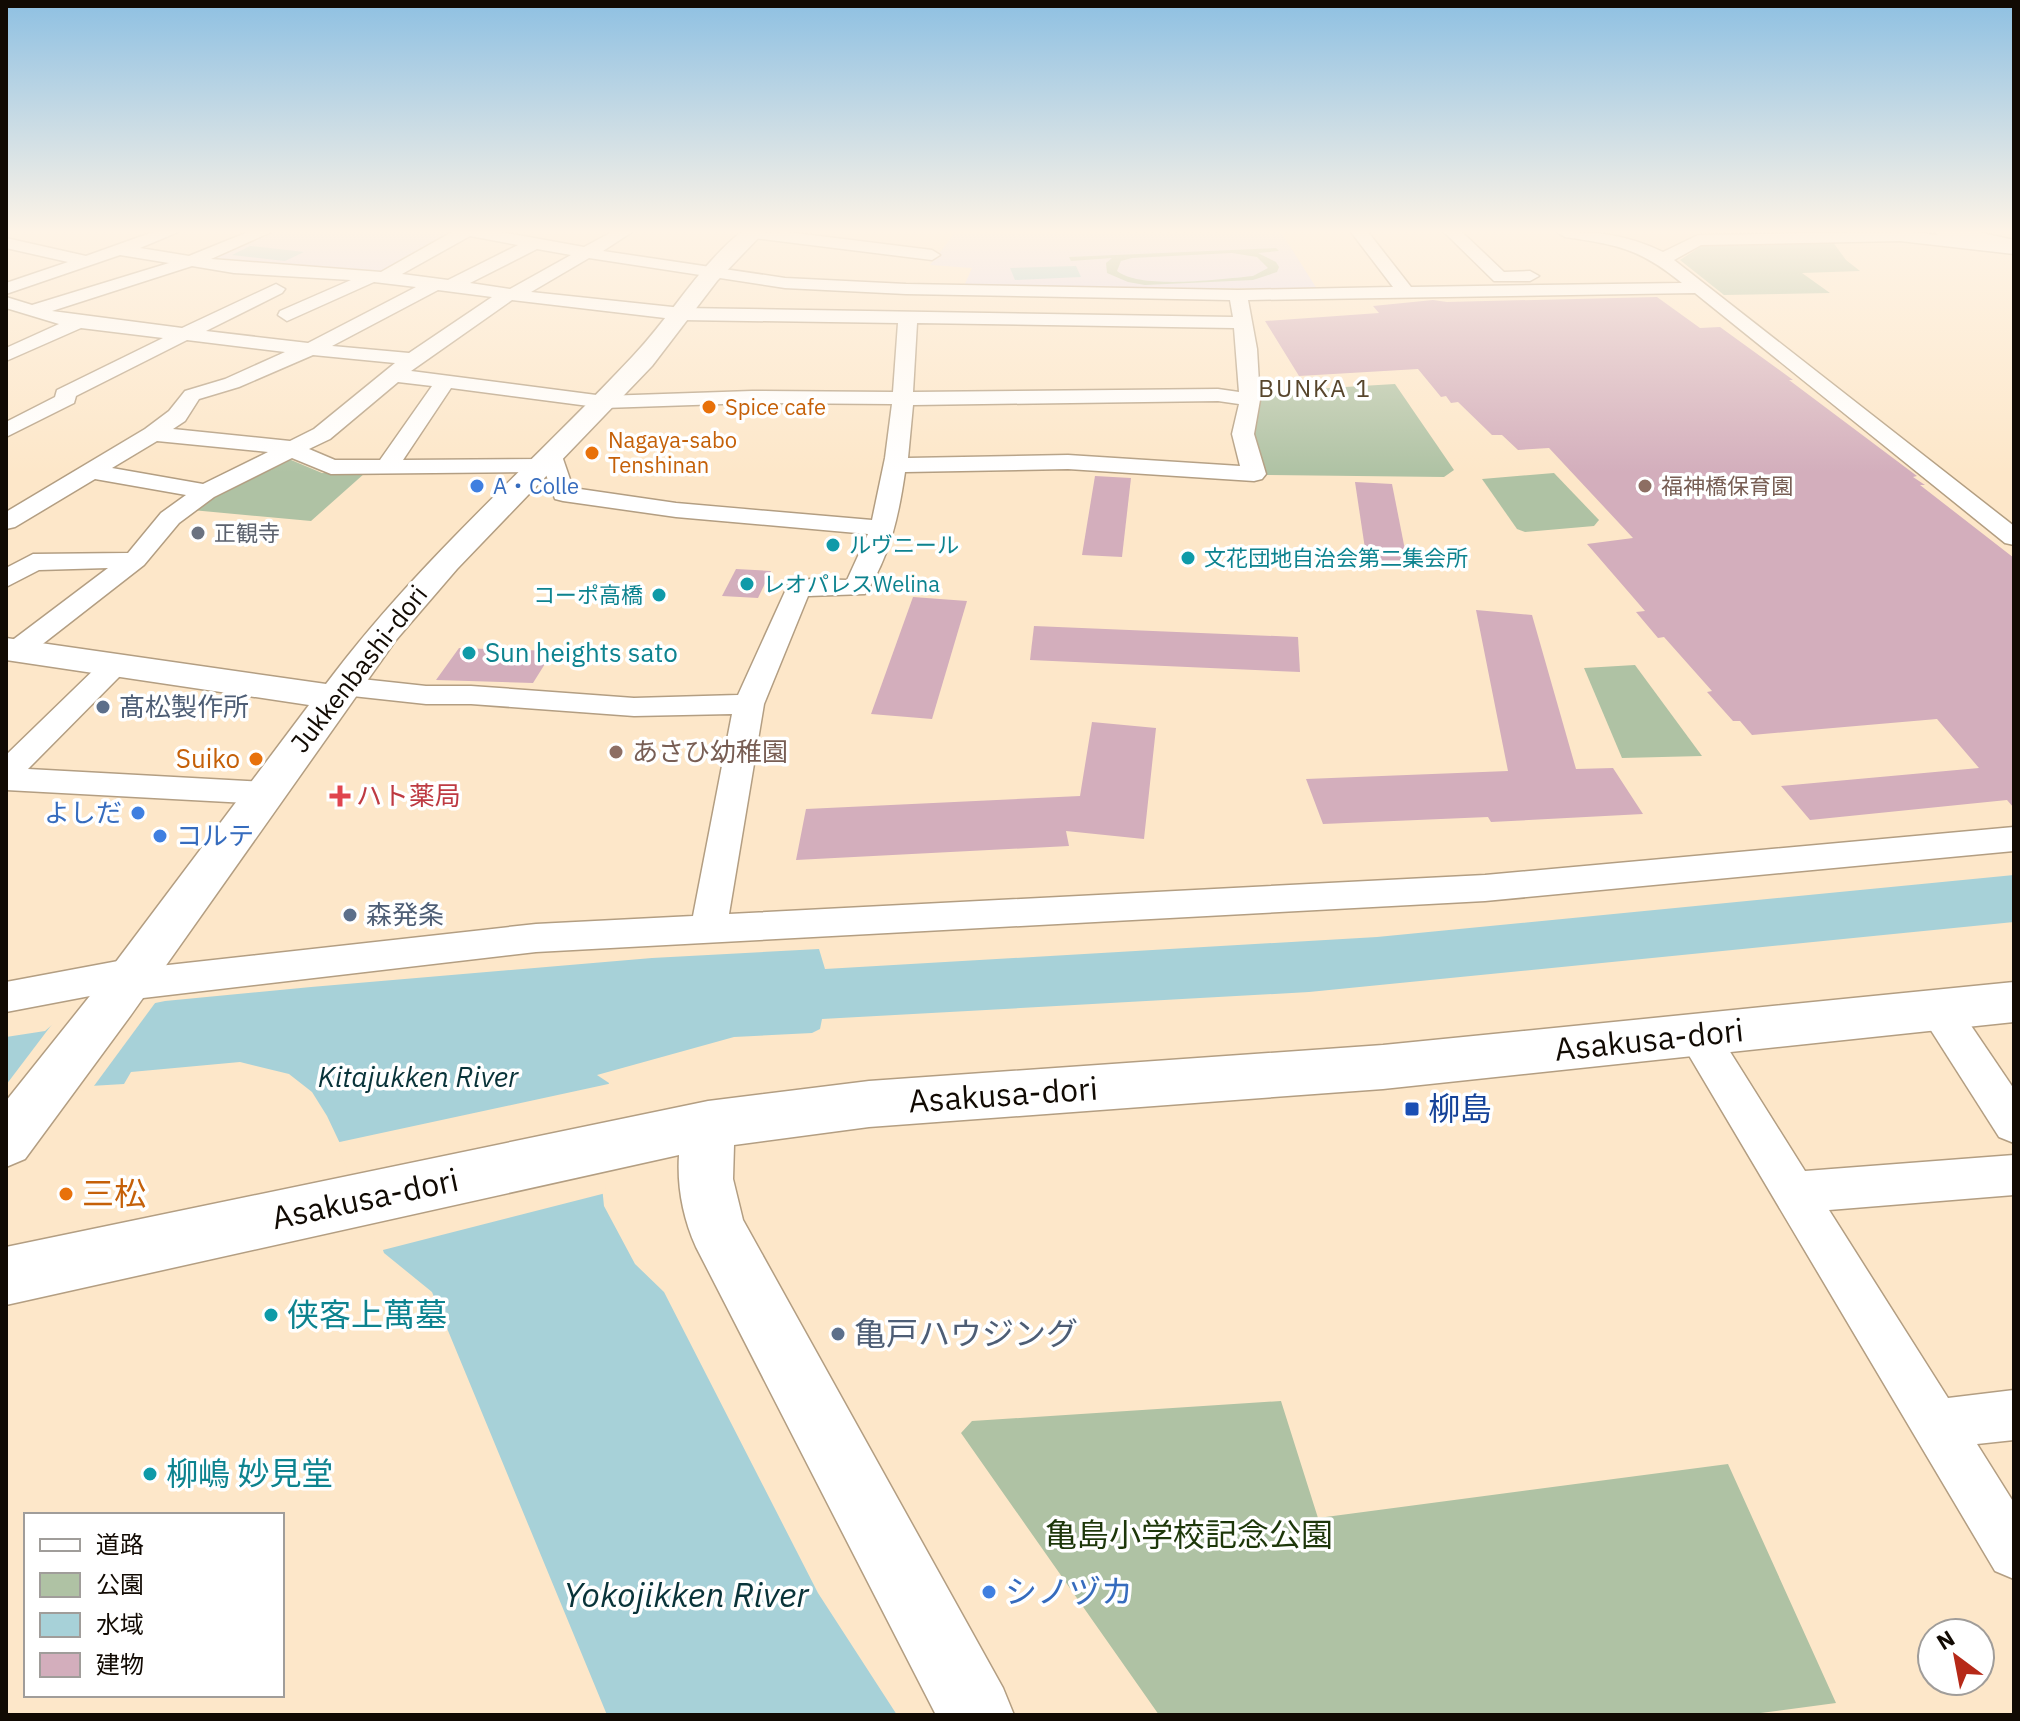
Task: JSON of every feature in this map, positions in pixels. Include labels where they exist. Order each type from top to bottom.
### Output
[{"type":"street","points":[[6,319],[28,312]]},
{"type":"street","points":[[31,312],[78,322],[305,351],[413,359]]},
{"type":"street","points":[[6,430],[67,399],[64,394],[228,312]]},
{"type":"street","points":[[287,315],[294,312]]},
{"type":"street","points":[[6,522],[153,434],[177,416],[192,395],[232,383],[386,312]]},
{"type":"street","points":[[11,650],[135,560],[170,518],[206,492],[322,434],[413,359],[483,312]]},
{"type":"street","points":[[660,312],[1243,323]]},
{"type":"street","points":[[709,928],[749,704],[797,591],[810,587],[856,588],[883,528],[902,399],[902,312]]},
{"type":"street","points":[[893,465],[1068,462],[1254,474],[1243,434],[1250,400],[1241,312]]},
{"type":"street","points":[[1730,312],[2014,538]]},
{"type":"street","name":"Jukkenbashi-dori","points":[[18,1127],[402,609],[604,402],[682,314]]},
{"type":"street","points":[[6,355],[78,322]]},
{"type":"street","points":[[109,347],[146,330]]},
{"type":"street","points":[[394,375],[604,402],[752,397],[902,399],[1218,395],[1250,400]]},
{"type":"street","points":[[387,466],[445,382]]},
{"type":"street","points":[[153,434],[289,448],[331,467],[546,461],[563,494],[676,510],[883,528]]},
{"type":"street","points":[[91,471],[206,492]]},
{"type":"street","points":[[6,579],[33,562],[135,560]]},
{"type":"street","points":[[11,650],[114,666],[339,692],[471,695],[634,707],[749,704]]},
{"type":"street","points":[[6,776],[114,666]]},
{"type":"street","points":[[6,776],[264,793]]},
{"type":"street","points":[[6,997],[536,938],[1393,894],[2014,839]]},
{"type":"street","name":"Asakusa-dori","points":[[6,1276],[708,1125],[869,1104],[1383,1067],[2014,1002]]},
{"type":"street","points":[[1939,1010],[2014,1124]]},
{"type":"street","points":[[1698,1035],[2014,1552]]},
{"type":"street","points":[[708,1125],[705,1179],[716,1228],[976,1715]]},
{"type":"street","points":[[1795,1192],[2014,1175]]},
{"type":"street","points":[[1938,1424],[2014,1415]]},
{"type":"green space","points":[[1395,384],[1454,470],[1444,477],[1267,475],[1254,434],[1261,392]]},
{"type":"green space","points":[[284,457],[322,473],[365,473],[311,521],[192,510]]},
{"type":"green space","points":[[1554,473],[1599,520],[1594,526],[1525,532],[1517,529],[1482,479]]},
{"type":"green space","points":[[1635,665],[1702,756],[1622,758],[1584,668]]},
{"type":"green space","name":"亀島小学校記念公園","points":[[1281,1401],[1318,1518],[1728,1464],[1836,1703],[1745,1715],[1159,1715],[961,1433],[972,1421]]},
{"type":"water","points":[[2014,875],[2014,922],[1309,992],[822,1019],[820,1029],[812,1033],[734,1037],[597,1075],[609,1083],[597,1137],[604,1206],[635,1264],[664,1292],[818,1593],[897,1715],[607,1715],[432,1292],[384,1253],[363,1192],[327,1116],[312,1092],[289,1074],[240,1062],[131,1072],[124,1084],[6,1091],[6,1037],[45,1031],[53,1024],[165,1001],[652,958],[819,949],[825,969],[1377,937]]},
{"type":"pier","points":[[158,999],[91,1090],[6,1095],[6,1085],[56,1019]]},
{"type":"pier","points":[[613,1083],[601,1137],[606,1193],[379,1251],[359,1193],[335,1143]]},
{"type":"building","points":[[1678,312],[1700,328],[1720,327],[1917,476],[1913,477],[1925,485],[1920,485],[2014,558],[2014,808],[2007,800],[1810,820],[1781,786],[1979,768],[1937,719],[1752,735],[1740,721],[1733,721],[1707,692],[1712,691],[1664,637],[1658,638],[1636,612],[1645,611],[1587,544],[1633,538],[1549,448],[1518,450],[1502,435],[1492,435],[1458,402],[1451,403],[1446,396],[1441,397],[1418,369],[1299,376],[1265,321],[1379,313]]},
{"type":"building","points":[[1095,476],[1131,478],[1122,557],[1082,555]]},
{"type":"building","points":[[1355,482],[1392,484],[1408,565],[1367,562]]},
{"type":"building","name":"レオパレスWelina","points":[[736,569],[771,571],[758,598],[722,596]]},
{"type":"building","points":[[913,597],[967,601],[932,719],[871,714]]},
{"type":"building","points":[[1476,610],[1532,615],[1576,769],[1613,768],[1643,814],[1491,822],[1488,817],[1323,824],[1306,779],[1508,771]]},
{"type":"building","points":[[1034,626],[1298,637],[1300,672],[1030,660]]},
{"type":"building","points":[[459,648],[553,651],[533,683],[436,680]]},
{"type":"building","points":[[1092,722],[1156,728],[1144,839],[1066,831],[1069,846],[796,860],[806,809],[1080,796]]},
{"type":"place","name":"Spice cafe","points":[[709,407]]},
{"type":"place","name":"Nagaya-sabo Tenshinan","points":[[592,453]]},
{"type":"place","name":"A・Colle","points":[[477,486]]},
{"type":"place","name":"福神橋保育園","points":[[1645,486]]},
{"type":"place","name":"正観寺","points":[[198,533]]},
{"type":"place","name":"ルヴニール","points":[[833,545]]},
{"type":"place","name":"文花団地自治会第二集会所","points":[[1188,558]]},
{"type":"place","name":"レオパレスWelina","points":[[747,584]]},
{"type":"place","name":"コーポ高橋","points":[[659,595]]},
{"type":"place","name":"Sun heights sato","points":[[469,653]]},
{"type":"place","name":"髙松製作所","points":[[103,707]]},
{"type":"place","name":"あさひ幼稚園","points":[[616,752]]},
{"type":"place","name":"Suiko","points":[[256,759]]},
{"type":"place","name":"ハト薬局","points":[[340,796]]},
{"type":"place","name":"よしだ","points":[[138,813]]},
{"type":"place","name":"コルテ","points":[[160,836]]},
{"type":"place","name":"森発条","points":[[350,915]]},
{"type":"place","name":"柳島","points":[[1412,1109]]},
{"type":"place","name":"三松","points":[[66,1194]]},
{"type":"place","name":"侠客上萬墓","points":[[271,1315]]},
{"type":"place","name":"亀戸ハウジング","points":[[838,1334]]},
{"type":"place","name":"柳嶋 妙見堂","points":[[150,1474]]},
{"type":"place","name":"シノヅカ","points":[[989,1592]]},
{"type":"district","name":"BUNKA 1","points":[[1315,389]]},
{"type":"water label","name":"Kitajukken River","points":[[418,1077]]},
{"type":"water label","name":"Yokojikken River","points":[[686,1595]]}]
